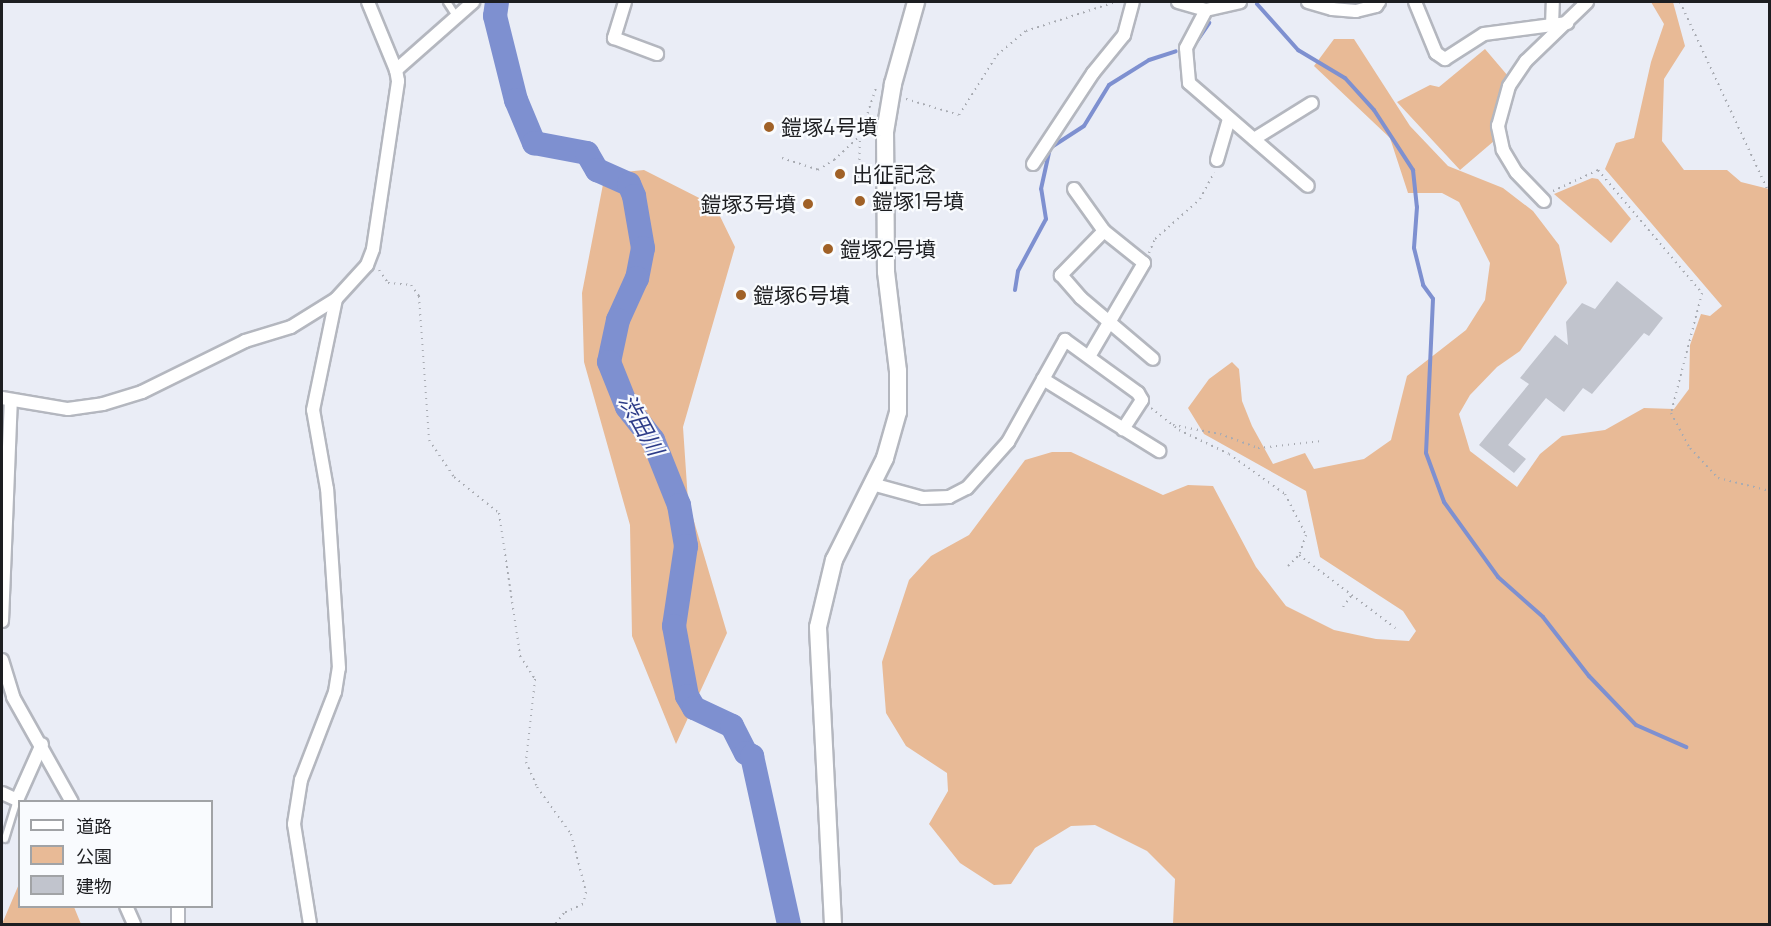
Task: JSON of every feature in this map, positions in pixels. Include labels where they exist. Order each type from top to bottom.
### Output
[{"type":"street","points":[[2,621],[6,399],[68,409],[103,404],[142,392],[244,341],[291,327],[336,299],[370,258],[398,81],[396,70],[368,2]]},
{"type":"street","points":[[396,70],[473,2]]},
{"type":"street","points":[[625,2],[614,39],[637,54],[657,54]]},
{"type":"street","points":[[833,924],[818,627],[834,560],[890,445],[898,412],[886,272],[884,178],[886,89],[916,2]]},
{"type":"street","points":[[1033,164],[1093,73],[1124,35],[1133,2]]},
{"type":"street","points":[[1178,2],[1206,10],[1240,2]]},
{"type":"street","points":[[1308,2],[1332,9],[1356,11],[1376,6],[1379,2]]},
{"type":"street","points":[[1415,2],[1436,53],[1445,59],[1484,34],[1568,23]]},
{"type":"street","points":[[1551,26],[1553,2]]},
{"type":"street","points":[[1542,199],[1516,172],[1503,150],[1498,126],[1509,86],[1526,61],[1568,23],[1587,2]]},
{"type":"street","points":[[1206,10],[1186,48],[1186,74],[1194,88],[1308,186]]},
{"type":"street","points":[[1254,139],[1312,103]]},
{"type":"street","points":[[1217,160],[1228,119]]},
{"type":"street","points":[[1074,189],[1104,231],[1144,263],[1090,356]]},
{"type":"street","points":[[1104,231],[1061,275],[1081,298],[1153,359]]},
{"type":"street","points":[[310,924],[294,824],[301,780],[335,692],[339,668],[327,489],[313,410],[336,299]]},
{"type":"street","points":[[872,484],[923,498],[959,493],[1008,442],[1065,340],[1090,356],[1142,400],[1124,429]]},
{"type":"street","points":[[1043,379],[1159,451]]},
{"type":"street","points":[[2,660],[13,697],[42,744],[71,800]]},
{"type":"street","points":[[2,793],[17,800],[42,744]]},
{"type":"street","points":[[127,908],[134,924]]},
{"type":"street","points":[[178,908],[178,924]]},
{"type":"lane","points":[[447,2],[456,16]]},
{"type":"lane","points":[[5,839],[17,800]]},
{"type":"path","points":[[782,158],[818,170],[834,160],[860,136],[886,89],[959,115],[997,55],[1026,31],[1115,2]]},
{"type":"path","points":[[1680,2],[1770,195]]},
{"type":"path","points":[[859,184],[860,136]]},
{"type":"path","points":[[1144,263],[1155,239],[1200,199],[1212,180],[1217,160]]},
{"type":"path","points":[[1542,199],[1598,170],[1702,292],[1671,413],[1690,448],[1718,478],[1770,492]]},
{"type":"path","points":[[370,258],[388,283],[411,285],[419,296],[429,440],[454,477],[499,513],[520,656],[535,679],[526,762],[537,787],[571,834],[586,892],[583,904],[564,913],[555,924]]},
{"type":"path","points":[[1142,400],[1170,424],[1229,454],[1285,494],[1306,535],[1299,555],[1288,566]]},
{"type":"path","points":[[1170,424],[1220,434],[1258,448],[1322,441]]},
{"type":"path","points":[[1299,555],[1395,628]]},
{"type":"path","points":[[1343,607],[1351,596]]},
{"type":"green space","points":[[1651,2],[1673,2],[1685,46],[1664,79],[1662,141],[1684,170],[1727,170],[1741,182],[1769,189],[1769,924],[1173,924],[1175,879],[1147,851],[1095,825],[1071,826],[1035,848],[1011,884],[994,885],[960,863],[929,824],[948,791],[947,773],[906,746],[886,713],[882,662],[909,580],[931,556],[969,535],[1025,460],[1052,452],[1071,452],[1163,495],[1188,485],[1213,486],[1256,567],[1286,606],[1334,630],[1376,639],[1409,641],[1416,631],[1403,611],[1320,557],[1306,491],[1204,434],[1188,408],[1209,379],[1232,362],[1239,369],[1242,401],[1252,426],[1273,464],[1305,453],[1314,469],[1364,459],[1391,440],[1407,376],[1466,330],[1485,300],[1490,263],[1459,202],[1442,193],[1408,193],[1390,138],[1314,66],[1334,39],[1354,39],[1410,126],[1448,166],[1503,188],[1533,211],[1559,245],[1567,283],[1520,351],[1497,367],[1470,395],[1459,414],[1470,451],[1517,487],[1540,454],[1562,436],[1605,430],[1644,408],[1674,409],[1689,389],[1690,345],[1701,314],[1710,316],[1722,306],[1605,169],[1616,143],[1634,138],[1651,62],[1664,24]]},
{"type":"green space","points":[[1485,49],[1508,76],[1502,85],[1491,127],[1494,141],[1460,170],[1397,102],[1430,85],[1439,87]]},
{"type":"green space","points":[[644,170],[715,206],[735,247],[683,427],[688,501],[727,633],[676,744],[632,636],[630,525],[584,362],[582,293],[605,174]]},
{"type":"green space","points":[[1592,178],[1598,179],[1631,219],[1611,243],[1554,194]]},
{"type":"green space","points":[[18,886],[18,908],[74,908],[81,924],[2,924]]},
{"type":"building","points":[[1617,281],[1663,318],[1649,336],[1644,333],[1592,394],[1583,388],[1564,412],[1546,398],[1508,445],[1526,459],[1514,473],[1479,445],[1529,384],[1520,378],[1555,335],[1568,345],[1566,322],[1582,303],[1595,309]]},
{"type":"waterway","name":"渋田川","points":[[497,2],[495,16],[516,100],[534,143],[587,153],[597,170],[629,184],[634,196],[643,248],[637,278],[618,320],[609,362],[627,407],[653,440],[679,505],[686,546],[674,626],[687,696],[694,708],[732,726],[746,753],[752,756],[789,924]]},
{"type":"waterway","points":[[1257,4],[1298,50],[1345,78],[1374,110],[1413,170],[1417,207],[1414,248],[1423,285],[1433,299],[1426,453],[1444,502],[1498,577],[1543,617],[1589,676],[1636,725],[1686,747]]},
{"type":"waterway","points":[[1197,41],[1209,23]]},
{"type":"waterway","points":[[1015,290],[1018,271],[1046,219],[1041,189],[1050,148],[1084,126],[1109,85],[1149,60],[1176,51]]},
{"type":"place","name":"鎧塚4号墳","points":[[769,127]]},
{"type":"place","name":"出征記念","points":[[840,174]]},
{"type":"place","name":"鎧塚1号墳","points":[[860,201]]},
{"type":"place","name":"鎧塚3号墳","points":[[808,204]]},
{"type":"place","name":"鎧塚2号墳","points":[[828,249]]},
{"type":"place","name":"鎧塚6号墳","points":[[741,295]]}]
